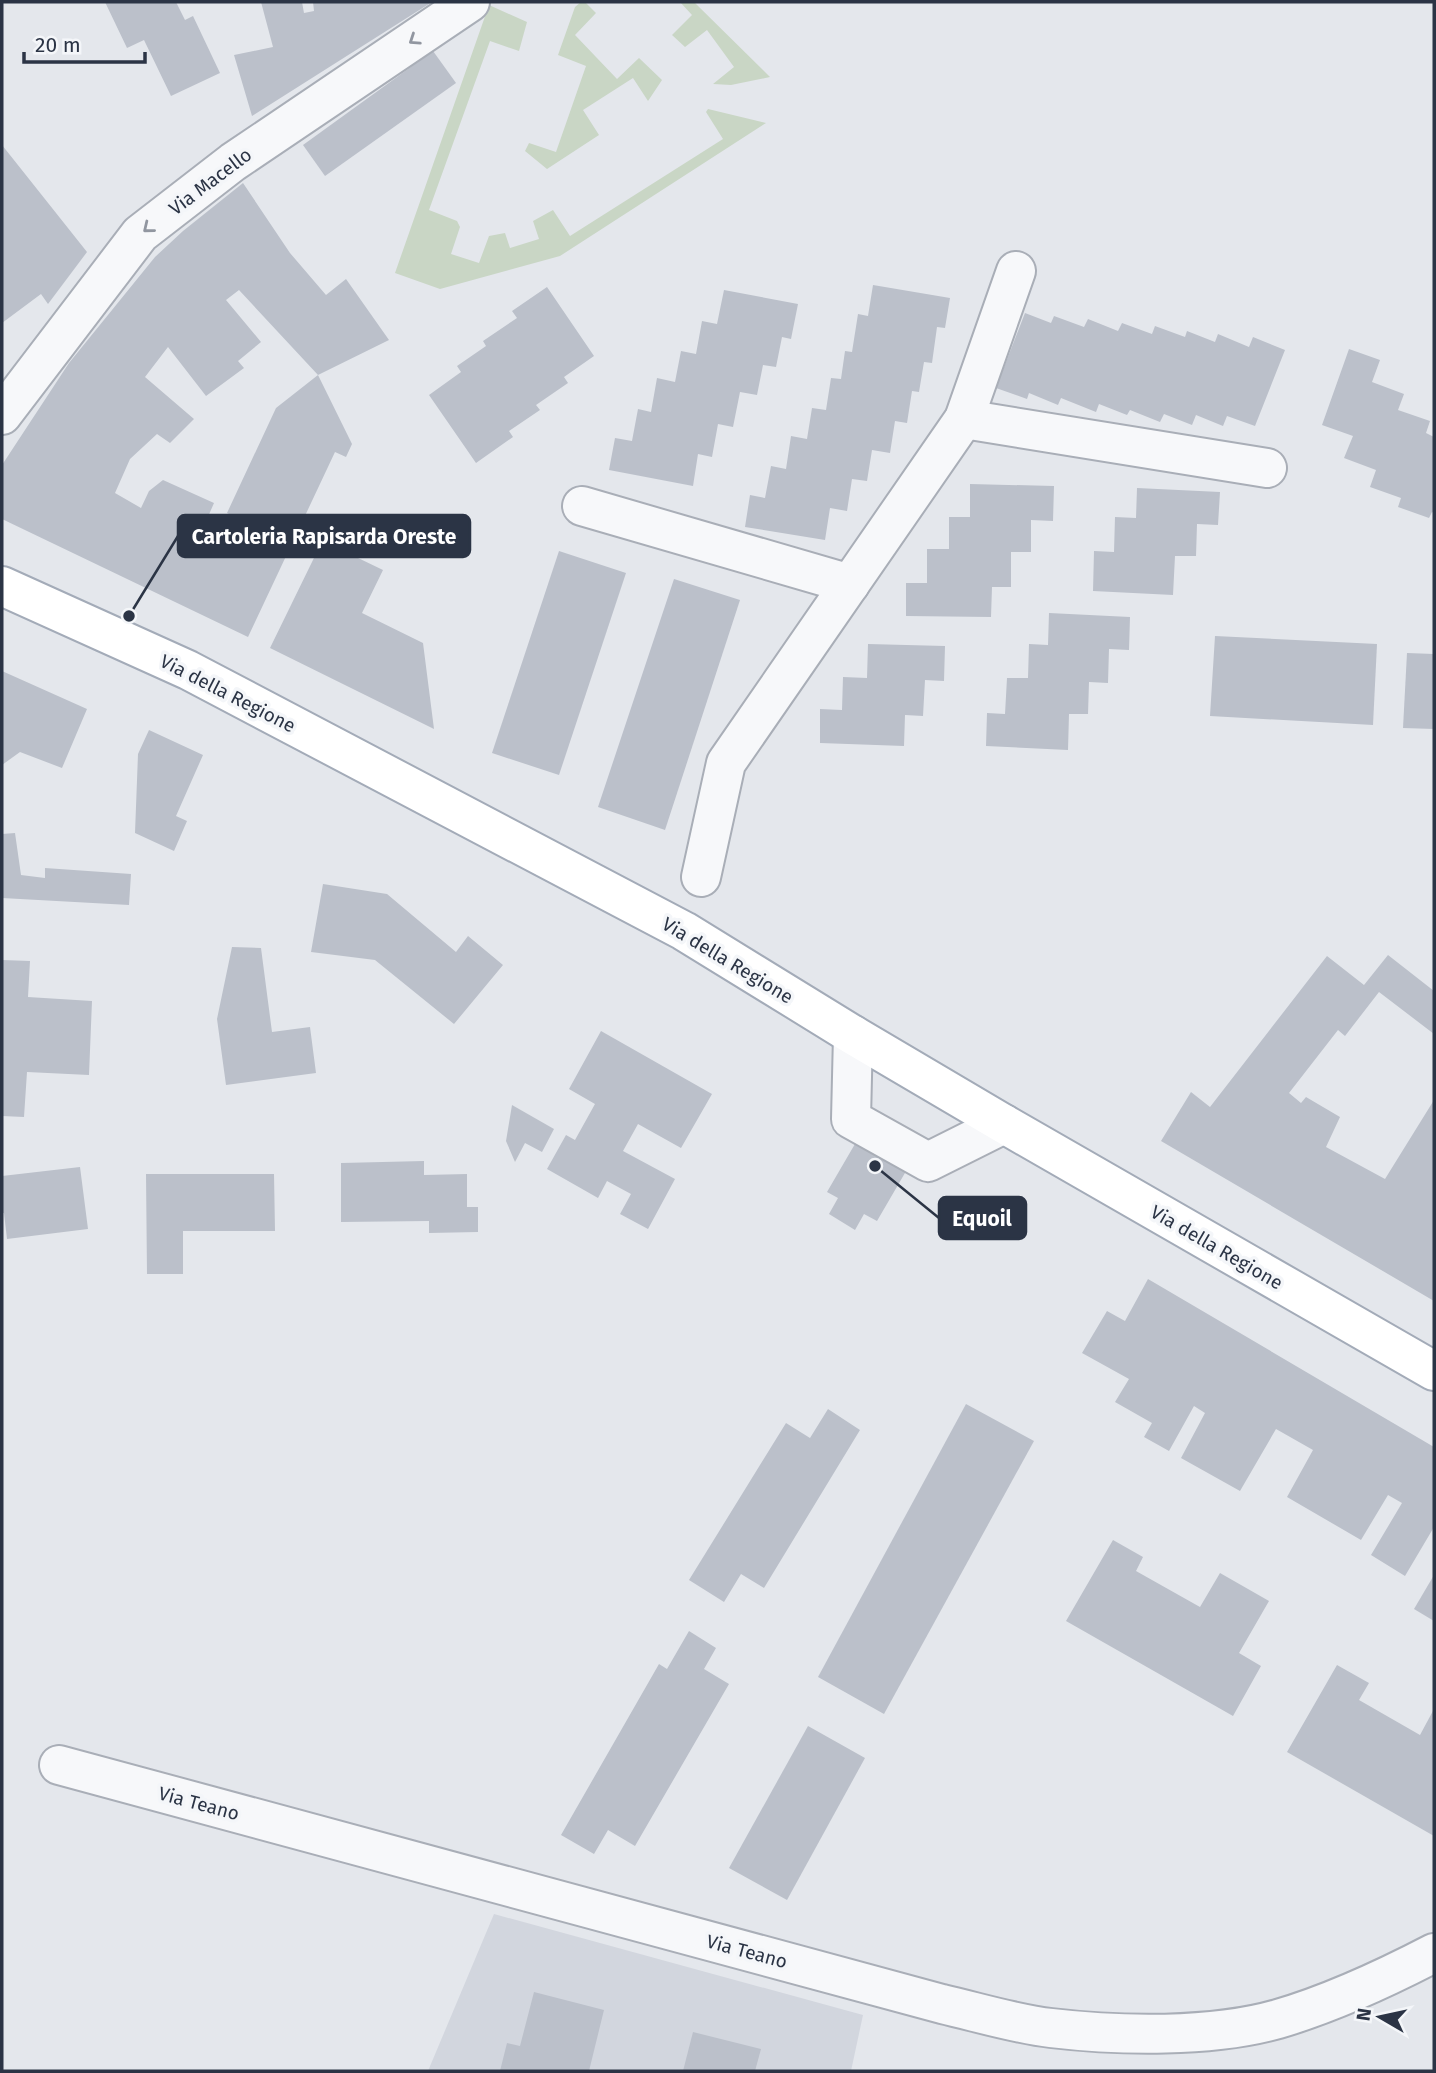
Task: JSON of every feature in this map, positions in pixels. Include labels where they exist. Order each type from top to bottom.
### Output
[{"type":"main road","name":"Via della Regione","points":[[2,586],[188,670],[684,931],[852,1035],[1434,1371]]},
{"type":"street","name":"Via Macello","points":[[2,415],[140,234],[233,162],[467,3]]},
{"type":"street","points":[[701,877],[726,763],[964,419],[1016,271]]},
{"type":"street","points":[[964,419],[1267,468]]},
{"type":"street","points":[[582,506],[850,584]]},
{"type":"street","points":[[852,1035],[851,1119],[928,1161],[1004,1124]]},
{"type":"street","name":"Via Teano","points":[[59,1765],[942,2004],[1049,2028],[1134,2033],[1212,2031],[1276,2019],[1343,1997],[1434,1953]]},
{"type":"shaded area","points":[[494,1914],[863,2015],[851,2071],[428,2071]]},
{"type":"green space","points":[[585,2],[596,13],[575,35],[617,79],[639,58],[662,80],[648,101],[633,78],[583,110],[599,135],[547,169],[525,151],[529,143],[556,152],[586,66],[558,55],[575,7]]},
{"type":"green space","points":[[680,2],[694,2],[770,77],[731,85],[713,84],[734,67],[707,30],[685,47],[672,35],[692,15]]},
{"type":"green space","points":[[489,5],[527,22],[519,51],[490,41],[429,210],[457,221],[460,227],[451,254],[479,263],[489,236],[505,233],[510,248],[539,239],[533,221],[553,210],[570,236],[723,139],[706,112],[708,109],[766,123],[560,256],[440,289],[395,273]]},
{"type":"building","points":[[105,2],[176,2],[185,20],[193,16],[220,73],[171,96],[144,40],[127,48]]},
{"type":"building","points":[[261,2],[302,2],[304,13],[314,11],[313,2],[432,2],[252,116],[234,55],[273,47]]},
{"type":"building","points":[[433,51],[456,83],[325,176],[303,145]]},
{"type":"building","points":[[2,145],[87,252],[48,304],[41,294],[2,323]]},
{"type":"building","points":[[243,183],[290,253],[326,295],[346,279],[389,340],[318,375],[352,444],[346,457],[335,452],[248,637],[2,519],[2,465],[69,363],[155,257]],"holes":[[[239,290],[318,375],[276,408],[227,513],[235,517],[218,552],[197,542],[214,503],[163,480],[149,491],[141,508],[115,493],[130,459],[157,434],[170,443],[194,419],[145,377],[168,347],[206,396],[244,368],[238,361],[261,342],[226,300]]]},
{"type":"building","points":[[873,285],[950,298],[945,328],[937,327],[932,363],[924,362],[919,392],[912,391],[907,423],[895,421],[890,453],[872,450],[867,481],[852,479],[847,511],[830,508],[825,540],[745,527],[750,495],[765,498],[771,466],[786,469],[791,436],[807,439],[812,408],[826,410],[831,378],[841,379],[845,351],[852,352],[858,314],[868,316]]},
{"type":"building","points":[[547,287],[594,356],[564,377],[568,383],[536,405],[540,410],[509,431],[513,437],[476,463],[429,395],[461,372],[457,366],[486,346],[483,341],[517,318],[512,311]]},
{"type":"building","points":[[724,290],[798,304],[791,339],[782,337],[776,367],[763,365],[757,395],[740,392],[733,427],[718,424],[712,457],[698,454],[693,486],[609,470],[615,438],[632,441],[638,409],[651,412],[657,378],[675,382],[681,351],[696,354],[702,321],[717,324]]},
{"type":"building","points":[[1025,313],[1051,323],[1054,316],[1084,327],[1088,319],[1118,331],[1122,323],[1152,334],[1155,326],[1185,337],[1187,331],[1215,342],[1218,334],[1249,347],[1253,337],[1285,350],[1255,426],[1227,416],[1223,426],[1196,415],[1192,425],[1164,414],[1160,422],[1130,410],[1127,415],[1099,404],[1096,412],[1061,398],[1058,405],[1029,393],[1027,399],[996,388]]},
{"type":"building","points":[[1349,349],[1380,360],[1372,382],[1404,394],[1398,410],[1430,421],[1426,433],[1434,437],[1434,513],[1432,512],[1429,518],[1398,507],[1401,498],[1370,487],[1376,470],[1344,458],[1353,436],[1322,425]]},
{"type":"building","points":[[970,484],[1054,486],[1053,521],[1031,520],[1031,552],[1011,552],[1011,587],[992,587],[991,617],[906,616],[906,583],[927,583],[927,549],[949,549],[949,517],[970,517]]},
{"type":"building","points":[[1137,488],[1220,492],[1218,525],[1197,524],[1196,556],[1175,556],[1173,595],[1093,591],[1094,551],[1114,552],[1115,517],[1136,518]]},
{"type":"building","points":[[333,519],[366,536],[356,557],[383,570],[362,613],[423,643],[434,729],[270,648]]},
{"type":"building","points":[[559,551],[626,573],[559,775],[492,753]]},
{"type":"building","points":[[674,579],[740,600],[665,830],[598,807]]},
{"type":"building","points":[[1049,613],[1130,617],[1129,650],[1109,649],[1108,683],[1089,682],[1088,714],[1069,714],[1068,750],[986,746],[987,713],[1005,714],[1007,678],[1028,678],[1029,644],[1048,645]]},
{"type":"building","points":[[1215,636],[1377,644],[1373,725],[1210,716]]},
{"type":"building","points":[[868,644],[945,646],[944,681],[925,680],[923,716],[905,715],[904,746],[820,743],[820,709],[842,710],[843,677],[867,678]]},
{"type":"building","points":[[1407,653],[1434,654],[1434,729],[1403,728]]},
{"type":"building","points":[[2,671],[87,709],[62,768],[20,752],[2,765]]},
{"type":"building","points":[[149,730],[203,755],[176,816],[187,821],[174,851],[135,833],[138,754]]},
{"type":"building","points":[[15,833],[21,875],[45,878],[45,868],[131,874],[129,905],[2,898],[2,834]]},
{"type":"building","points":[[323,884],[387,894],[456,952],[468,936],[503,965],[454,1024],[375,960],[311,952]]},
{"type":"building","points":[[232,947],[261,948],[272,1032],[310,1027],[316,1073],[226,1085],[217,1019]]},
{"type":"building","points":[[1388,955],[1434,991],[1434,1034],[1379,992],[1345,1036],[1338,1030],[1289,1093],[1301,1103],[1306,1097],[1340,1117],[1326,1147],[1385,1179],[1434,1100],[1434,1301],[1161,1141],[1191,1092],[1210,1107],[1327,956],[1364,985]]},
{"type":"building","points":[[2,960],[30,961],[28,997],[92,1001],[89,1075],[27,1072],[24,1117],[2,1116]]},
{"type":"building","points":[[601,1031],[712,1094],[681,1148],[638,1124],[623,1151],[675,1179],[648,1229],[620,1214],[631,1194],[607,1181],[598,1198],[547,1169],[566,1135],[575,1140],[595,1104],[569,1089]]},
{"type":"building","points":[[512,1105],[554,1129],[542,1152],[525,1143],[515,1162],[506,1141]]},
{"type":"building","points":[[873,1113],[923,1142],[877,1221],[864,1214],[855,1230],[829,1214],[838,1198],[827,1192]]},
{"type":"building","points":[[424,1161],[424,1175],[467,1174],[467,1207],[478,1207],[478,1232],[429,1233],[429,1221],[341,1222],[341,1163]]},
{"type":"building","points":[[80,1167],[88,1229],[7,1239],[2,1213],[2,1176]]},
{"type":"building","points":[[146,1174],[274,1174],[275,1231],[183,1231],[183,1274],[147,1274]]},
{"type":"building","points":[[1148,1279],[1434,1447],[1434,1527],[1405,1576],[1371,1555],[1402,1503],[1388,1495],[1361,1540],[1287,1497],[1313,1450],[1276,1429],[1240,1491],[1181,1458],[1205,1413],[1194,1406],[1169,1451],[1144,1437],[1152,1423],[1115,1402],[1129,1379],[1082,1353],[1107,1311],[1125,1321]]},
{"type":"building","points":[[966,1404],[1034,1441],[884,1714],[818,1677]]},
{"type":"building","points":[[828,1409],[860,1430],[764,1588],[741,1574],[724,1602],[689,1580],[786,1423],[810,1438]]},
{"type":"building","points":[[1113,1540],[1143,1557],[1136,1571],[1200,1607],[1220,1573],[1269,1601],[1239,1653],[1261,1666],[1233,1716],[1066,1621]]},
{"type":"building","points":[[1434,1575],[1434,1621],[1414,1609]]},
{"type":"building","points":[[689,1631],[716,1648],[704,1669],[729,1684],[635,1846],[608,1830],[594,1854],[561,1835],[659,1664],[667,1669]]},
{"type":"building","points":[[1337,1665],[1369,1683],[1359,1700],[1420,1735],[1434,1709],[1434,1836],[1287,1752]]},
{"type":"building","points":[[808,1726],[865,1758],[787,1900],[729,1868]]},
{"type":"building","points":[[534,1992],[604,2010],[589,2071],[500,2071],[507,2043],[520,2046]]},
{"type":"building","points":[[693,2032],[761,2049],[755,2071],[683,2071]]},
{"type":"place","name":"Cartoleria Rapisarda Oreste","points":[[129,616]]},
{"type":"place","name":"Equoil","points":[[875,1166]]}]
